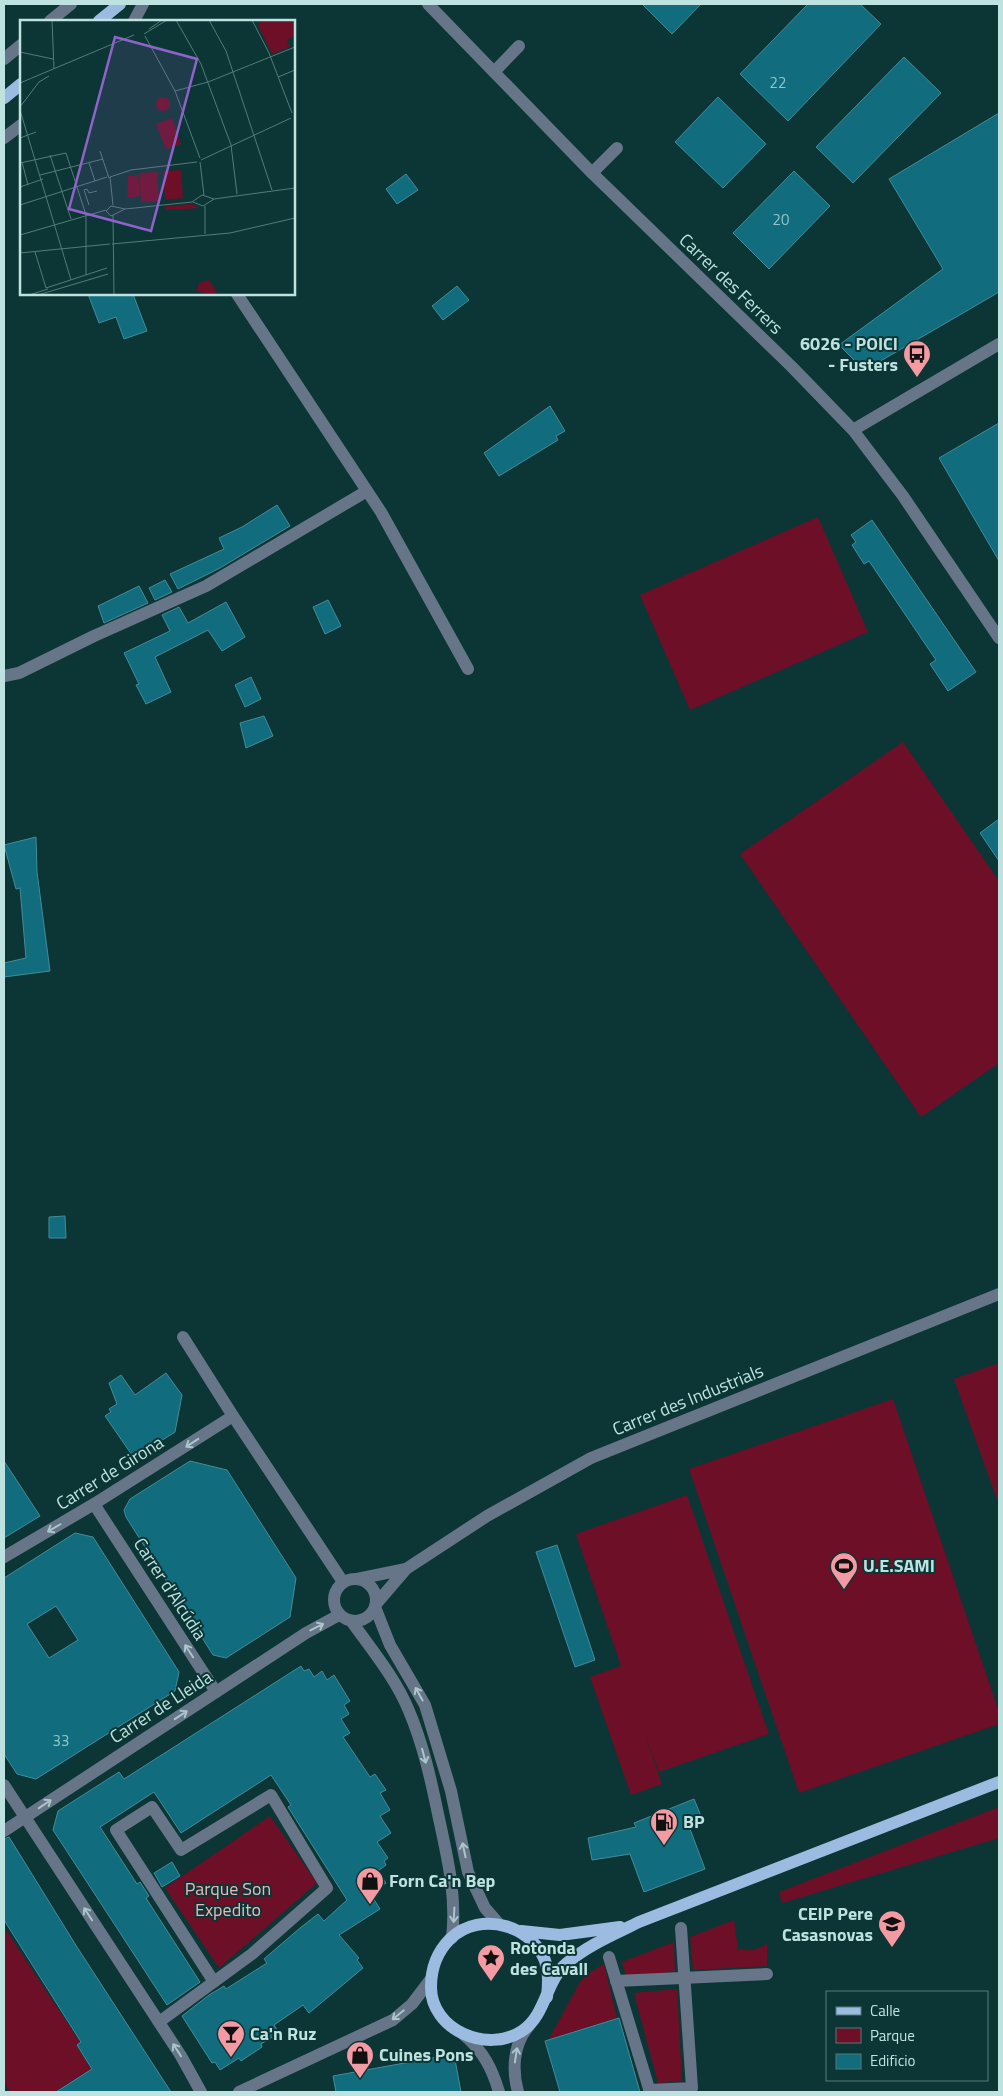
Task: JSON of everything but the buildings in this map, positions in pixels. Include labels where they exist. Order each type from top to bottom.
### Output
[{"type":"main road","points":[[100,20],[115,8],[125,4]]},
{"type":"main road","points":[[4,98],[20,85]]},
{"type":"main road","points":[[546,1997],[549,1982],[547,1966],[531,1940],[518,1931],[499,1924],[474,1926],[452,1938],[437,1956],[431,1980],[434,2003],[450,2025],[464,2035],[478,2039],[508,2038],[532,2022],[541,2010],[555,1979],[566,1964],[609,1937],[639,1922],[999,1782]]},
{"type":"main road","points":[[518,1931],[560,1935],[607,1929],[639,1922]]},
{"type":"street","points":[[51,20],[71,4]]},
{"type":"street","points":[[135,20],[143,4]]},
{"type":"street","name":"Carrer des Ferrers","points":[[428,4],[592,173],[792,367],[853,430],[904,496],[999,638]]},
{"type":"street","points":[[4,59],[20,46]]},
{"type":"street","points":[[494,72],[519,46]]},
{"type":"street","points":[[4,138],[20,125]]},
{"type":"street","points":[[592,173],[617,148]]},
{"type":"street","points":[[238,295],[381,512],[468,669]]},
{"type":"street","points":[[853,430],[999,344]]},
{"type":"street","points":[[4,676],[19,673],[94,636],[206,586],[367,491]]},
{"type":"street","name":"Carrer des Industrials","points":[[375,1606],[406,1569],[487,1516],[591,1458],[999,1294]]},
{"type":"street","points":[[183,1337],[343,1582]]},
{"type":"street","name":"Carrer de Girona","points":[[4,1558],[94,1504],[233,1416]]},
{"type":"street","name":"Carrer d'Alcúdia","points":[[94,1504],[216,1692]]},
{"type":"street","name":"Carrer des Industrials","points":[[357,1579],[406,1569]]},
{"type":"street","points":[[452,1938],[454,1915],[451,1873],[423,1751],[409,1710],[384,1666],[352,1622],[339,1615],[335,1608],[334,1594],[343,1582],[357,1579],[365,1581],[374,1592],[375,1606],[390,1644],[425,1705],[451,1791],[468,1872],[485,1908],[499,1924]]},
{"type":"street","points":[[352,1622],[366,1618],[375,1606]]},
{"type":"street","name":"Carrer de Lleida","points":[[4,1831],[306,1632],[339,1615]]},
{"type":"street","points":[[4,1785],[181,2056],[202,2092]]},
{"type":"street","points":[[159,2022],[214,1982],[252,1954],[327,1888],[271,1795],[181,1850],[152,1807],[116,1830],[214,1982]]},
{"type":"street","points":[[609,1957],[650,2091],[692,2088],[681,1928]]},
{"type":"street","points":[[616,1981],[767,1974]]},
{"type":"street","points":[[239,2092],[393,2020],[412,2004],[431,1980]]},
{"type":"street","points":[[518,2092],[515,2056],[522,2033],[532,2022]]},
{"type":"street","points":[[464,2035],[477,2046],[487,2060],[499,2092]]},
{"type":"green space","points":[[818,517],[868,632],[690,710],[640,595]]},
{"type":"green space","points":[[903,742],[999,881],[999,1063],[921,1117],[740,854]]},
{"type":"green space","points":[[999,1363],[999,1505],[954,1379]]},
{"type":"green space","name":"U.E.SAMI","points":[[893,1399],[999,1712],[999,1724],[799,1793],[689,1469]]},
{"type":"green space","points":[[687,1495],[769,1734],[659,1772],[645,1735],[662,1784],[631,1795],[590,1677],[621,1666],[576,1534]]},
{"type":"green space","points":[[999,1807],[999,1838],[782,1903],[779,1892]]},
{"type":"green space","name":"Parque Son Expedito","points":[[270,1816],[317,1883],[219,1968],[165,1888]]},
{"type":"green space","points":[[734,1920],[738,1949],[754,1950],[767,1944],[767,1966],[693,1970],[690,1937]]},
{"type":"green space","points":[[4,1927],[80,2042],[76,2045],[91,2069],[54,2092],[10,2092],[4,2082]]},
{"type":"green space","points":[[674,1942],[675,1972],[626,1976],[622,1962]]},
{"type":"green space","points":[[604,1964],[617,2018],[549,2039],[580,1982],[589,1973]]},
{"type":"green space","points":[[677,1989],[682,2081],[658,2083],[634,1993]]},
{"type":"place","name":"6026 - POICI - Fusters","points":[[917,378]]},
{"type":"place","name":"U.E.SAMI","points":[[844,1590]]},
{"type":"place","name":"BP","points":[[664,1846]]},
{"type":"place","name":"Forn Ca'n Bep","points":[[370,1905]]},
{"type":"place","name":"CEIP Pere Casasnovas","points":[[892,1948]]},
{"type":"place","name":"Rotonda des Cavall","points":[[491,1982]]},
{"type":"place","name":"Ca'n Ruz","points":[[231,2058]]},
{"type":"place","name":"Cuines Pons","points":[[360,2079]]}]
